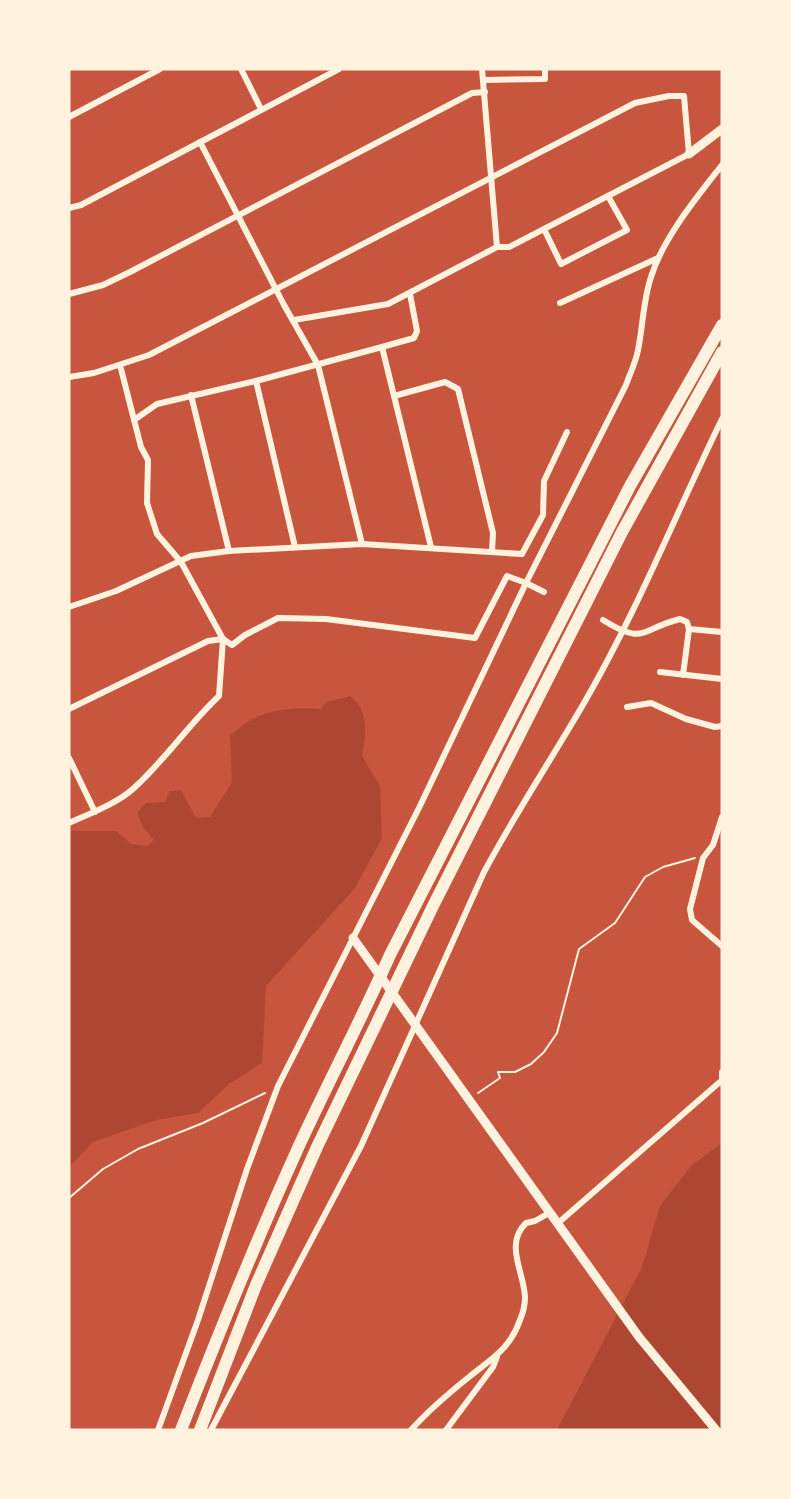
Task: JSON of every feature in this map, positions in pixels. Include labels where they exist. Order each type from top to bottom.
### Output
[{"type":"highway","points":[[181,1430],[214,1345],[294,1158],[390,955],[630,486],[722,325]]},
{"type":"highway","points":[[200,1430],[270,1253],[317,1147],[383,1010],[574,625],[651,479],[722,352]]},
{"type":"street","points":[[69,117],[160,69]]},
{"type":"street","points":[[241,69],[261,109]]},
{"type":"street","points":[[69,208],[81,205],[339,69]]},
{"type":"street","points":[[482,69],[497,247]]},
{"type":"street","points":[[484,80],[545,79],[545,69]]},
{"type":"street","points":[[69,294],[112,280],[472,93],[485,92]]},
{"type":"street","points":[[69,377],[120,365],[149,355],[635,103],[669,96],[684,96],[689,154]]},
{"type":"street","points":[[294,320],[388,304],[497,247],[509,247],[689,154],[722,129]]},
{"type":"street","points":[[200,142],[284,305],[318,365],[362,544]]},
{"type":"street","points":[[158,1430],[198,1320],[247,1169],[278,1086],[419,808],[526,583],[626,385],[638,352],[645,300],[651,276],[659,258],[684,214],[722,165]]},
{"type":"street","points":[[544,229],[561,264],[627,230],[608,196]]},
{"type":"street","points":[[560,303],[659,258]]},
{"type":"street","points":[[134,420],[157,404],[256,381],[414,338],[417,331],[410,294]]},
{"type":"street","points":[[382,347],[431,547]]},
{"type":"street","points":[[120,365],[141,447],[148,460],[147,503],[157,534],[181,562],[223,639],[232,645],[245,635],[278,618],[326,619],[475,638],[507,576],[544,592]]},
{"type":"street","points":[[256,381],[295,547]]},
{"type":"street","points":[[394,396],[445,382],[458,389],[493,533],[492,552]]},
{"type":"street","points":[[191,395],[229,551]]},
{"type":"street","points":[[211,1430],[361,1146],[484,872],[505,832],[584,703],[622,632],[722,419]]},
{"type":"street","points":[[69,607],[116,591],[191,556],[229,551],[362,544],[522,554],[543,515],[544,482],[567,432]]},
{"type":"street","points":[[603,620],[622,632],[637,635],[669,622],[681,619],[687,622],[689,630],[683,675]]},
{"type":"street","points":[[689,630],[722,632]]},
{"type":"street","points":[[69,709],[208,640],[223,639]]},
{"type":"street","points":[[69,823],[95,812],[133,789],[219,696],[223,639]]},
{"type":"street","points":[[660,672],[722,679]]},
{"type":"street","points":[[627,707],[651,704],[686,719],[715,727],[722,726]]},
{"type":"street","points":[[69,758],[95,812]]},
{"type":"street","points":[[722,817],[713,844],[703,858],[691,914],[692,920],[722,946]]},
{"type":"street","points":[[353,938],[639,1337],[716,1430]]},
{"type":"street","points":[[558,1224],[722,1082],[722,1072]]},
{"type":"street","points":[[446,1430],[493,1367],[497,1357],[510,1340],[524,1309],[525,1296],[515,1248],[516,1236],[526,1223],[549,1213]]},
{"type":"street","points":[[411,1430],[467,1378],[497,1357]]},
{"type":"path","points":[[468,1099],[500,1077],[498,1072],[515,1072],[531,1064],[544,1052],[557,1033],[579,949],[615,923],[645,877],[671,864],[687,859],[703,858]]},
{"type":"path","points":[[69,1198],[102,1169],[138,1149],[203,1123],[278,1086]]},
{"type":"shaded area","points":[[350,696],[364,716],[362,756],[380,786],[382,838],[355,888],[266,986],[262,1063],[229,1084],[198,1113],[156,1120],[93,1142],[69,1167],[69,831],[116,831],[131,844],[147,846],[154,840],[143,827],[137,813],[146,803],[165,802],[170,791],[181,790],[196,818],[210,817],[232,782],[230,735],[262,715],[287,709],[321,709],[326,702]]},
{"type":"shaded area","points":[[722,1143],[722,1430],[557,1430],[642,1267],[660,1206],[692,1165]]}]
